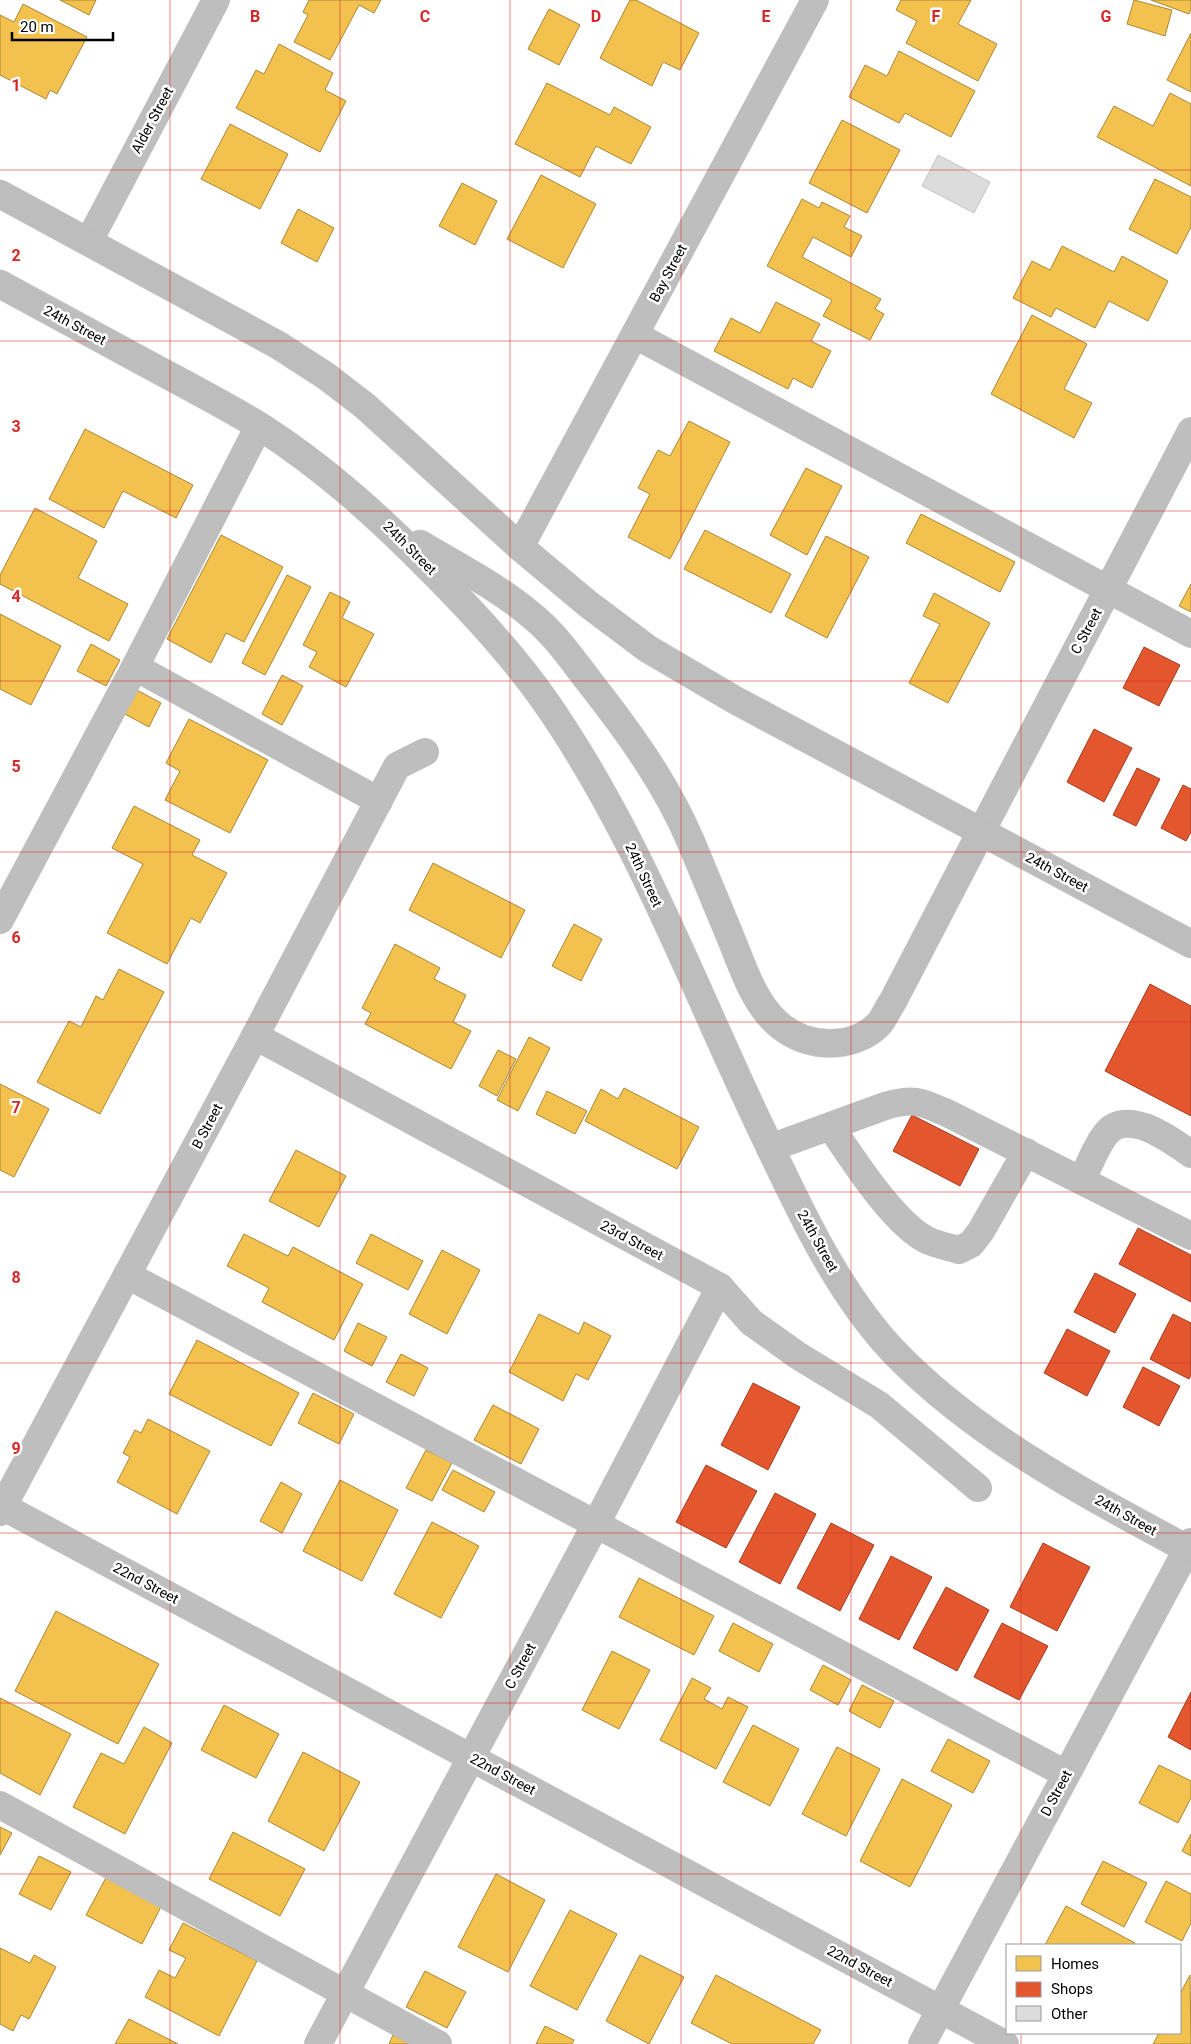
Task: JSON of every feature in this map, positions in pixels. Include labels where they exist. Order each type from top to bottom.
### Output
[{"type":"main road","name":"24th Street","points":[[0,194],[278,345],[326,376],[365,406],[520,547],[588,604],[648,649],[736,700],[1191,944]]},
{"type":"main road","name":"24th Street","points":[[0,284],[259,426],[326,473],[384,523],[483,622],[544,700],[595,780],[632,848],[770,1148],[822,1249],[851,1298],[898,1355],[937,1392],[1028,1460],[1190,1547]]},
{"type":"main road","points":[[384,523],[532,615],[563,648],[624,726],[675,808],[744,971],[765,1011],[777,1023],[806,1041],[825,1044],[846,1042],[879,1024],[982,832]]},
{"type":"street","name":"Alder Street","points":[[89,241],[216,0]]},
{"type":"street","name":"Bay Street","points":[[520,547],[815,0]]},
{"type":"street","points":[[635,335],[1191,634]]},
{"type":"street","points":[[0,920],[136,667],[259,426]]},
{"type":"street","name":"C Street","points":[[982,832],[1191,431]]},
{"type":"street","points":[[136,667],[379,801]]},
{"type":"street","name":"B Street","points":[[1,1508],[128,1275],[397,766],[425,752]]},
{"type":"street","name":"23rd Street","points":[[255,1036],[720,1288],[751,1322],[797,1355],[880,1405],[978,1488]]},
{"type":"street","points":[[770,1148],[888,1105],[907,1100],[918,1100],[1082,1180],[1188,1227]]},
{"type":"street","points":[[1082,1180],[1105,1134],[1122,1124],[1133,1123],[1151,1130],[1191,1154]]},
{"type":"street","points":[[831,1127],[869,1182],[908,1226],[928,1240],[959,1250],[972,1244],[981,1231],[1026,1152]]},
{"type":"street","points":[[128,1275],[1066,1774]]},
{"type":"street","name":"C Street","points":[[318,2044],[720,1288]]},
{"type":"street","name":"22nd Street","points":[[1,1508],[471,1757],[1005,2044]]},
{"type":"street","name":"D Street","points":[[922,2044],[1190,1547]]},
{"type":"street","points":[[0,1805],[438,2044]]},
{"type":"building: Homes","points":[[60,0],[96,0],[89,15]]},
{"type":"building: Homes","points":[[309,0],[381,0],[374,13],[359,5],[330,60],[294,42],[308,15],[303,12]]},
{"type":"building: Homes","points":[[630,0],[636,0],[699,33],[680,70],[663,62],[652,86],[600,58]]},
{"type":"building: Homes","points":[[901,0],[971,0],[958,24],[997,44],[978,81],[906,43],[917,21],[896,10]]},
{"type":"building: Homes","points":[[1134,0],[1172,10],[1165,36],[1127,24]]},
{"type":"building: Homes","points":[[1151,0],[1191,0],[1191,9],[1189,14]]},
{"type":"building: Homes","points":[[23,4],[87,37],[57,94],[50,90],[46,99],[0,75],[0,15],[14,22]]},
{"type":"building: Homes","points":[[549,9],[580,25],[559,65],[528,49]]},
{"type":"building: Homes","points":[[1191,33],[1191,92],[1167,80]]},
{"type":"building: Homes","points":[[279,44],[333,73],[325,90],[346,101],[320,152],[236,108],[256,70],[264,74]]},
{"type":"building: Homes","points":[[899,51],[975,91],[951,137],[905,113],[899,123],[849,97],[865,65],[887,76]]},
{"type":"building: Homes","points":[[547,83],[610,115],[614,107],[651,127],[631,164],[596,146],[580,177],[515,144]]},
{"type":"building: Homes","points":[[1170,93],[1191,104],[1191,186],[1097,137],[1114,106],[1153,126]]},
{"type":"building: Homes","points":[[842,120],[900,150],[867,213],[809,183]]},
{"type":"building: Homes","points":[[230,124],[288,154],[260,209],[201,179]]},
{"type":"building: Homes","points":[[541,175],[596,204],[563,268],[507,239]]},
{"type":"building: Homes","points":[[1155,179],[1191,197],[1191,227],[1177,254],[1129,229]]},
{"type":"building: Homes","points":[[462,183],[497,201],[475,245],[439,226]]},
{"type":"building: Homes","points":[[802,199],[819,208],[822,202],[850,216],[844,227],[862,236],[851,257],[813,237],[802,257],[881,299],[875,309],[884,314],[870,340],[823,316],[832,300],[767,266]]},
{"type":"building: Homes","points":[[298,209],[334,228],[317,262],[281,243]]},
{"type":"building: Homes","points":[[1062,246],[1114,272],[1122,256],[1168,281],[1148,321],[1109,301],[1095,328],[1056,308],[1051,317],[1013,298],[1032,261],[1050,270]]},
{"type":"building: Homes","points":[[776,302],[820,324],[811,341],[831,351],[812,388],[793,378],[788,389],[714,351],[731,318],[760,333]]},
{"type":"building: Homes","points":[[1032,315],[1087,344],[1064,389],[1092,403],[1074,438],[991,394]]},
{"type":"building: Homes","points":[[689,421],[730,442],[670,559],[628,537],[650,494],[638,488],[658,450],[670,456]]},
{"type":"building: Homes","points":[[85,429],[193,485],[176,518],[123,491],[104,528],[49,499]]},
{"type":"building: Homes","points":[[806,468],[842,486],[807,555],[770,535]]},
{"type":"building: Homes","points":[[35,508],[97,541],[78,578],[128,604],[109,641],[0,584],[0,575]]},
{"type":"building: Homes","points":[[921,514],[1015,562],[1000,592],[906,543]]},
{"type":"building: Homes","points":[[705,530],[791,574],[771,613],[684,569]]},
{"type":"building: Homes","points":[[221,535],[283,567],[244,642],[226,633],[211,663],[167,639]]},
{"type":"building: Homes","points":[[826,536],[869,557],[827,638],[785,616]]},
{"type":"building: Homes","points":[[287,575],[311,587],[265,675],[242,663]]},
{"type":"building: Homes","points":[[1191,584],[1191,612],[1179,606]]},
{"type":"building: Homes","points":[[330,592],[350,602],[342,618],[374,634],[346,687],[309,667],[317,652],[303,645]]},
{"type":"building: Homes","points":[[934,593],[990,623],[948,703],[909,683],[940,624],[923,616]]},
{"type":"building: Homes","points":[[0,614],[61,646],[31,705],[0,689]]},
{"type":"building: Homes","points":[[91,644],[120,660],[106,686],[77,671]]},
{"type":"building: Homes","points":[[282,675],[303,686],[282,725],[262,714]]},
{"type":"building: Homes","points":[[133,688],[161,703],[149,727],[121,712]]},
{"type":"building: Homes","points":[[189,719],[268,760],[230,833],[165,800],[180,771],[166,763]]},
{"type":"building: Homes","points":[[134,806],[200,840],[192,855],[227,873],[200,923],[191,918],[167,964],[107,933],[143,864],[112,848]]},
{"type":"building: Homes","points":[[433,863],[525,910],[501,958],[409,910]]},
{"type":"building: Homes","points":[[574,924],[602,939],[581,981],[552,966]]},
{"type":"building: Homes","points":[[395,944],[440,968],[434,979],[466,995],[453,1022],[471,1031],[451,1069],[365,1024],[371,1013],[362,1008]]},
{"type":"building: Homes","points":[[119,969],[164,992],[100,1114],[37,1082],[69,1021],[81,1027],[96,996],[103,1000]]},
{"type":"building: Homes","points":[[529,1037],[550,1048],[518,1111],[497,1100]]},
{"type":"building: Homes","points":[[498,1050],[516,1059],[497,1096],[479,1086]]},
{"type":"building: Homes","points":[[0,1084],[49,1109],[14,1177],[0,1170]]},
{"type":"building: Homes","points":[[624,1088],[699,1127],[677,1169],[585,1121],[601,1089],[618,1099]]},
{"type":"building: Homes","points":[[547,1091],[587,1111],[575,1134],[536,1114]]},
{"type":"building: Homes","points":[[296,1150],[346,1176],[319,1227],[269,1201]]},
{"type":"building: Homes","points":[[244,1234],[288,1256],[293,1247],[363,1284],[334,1340],[262,1302],[269,1288],[227,1266]]},
{"type":"building: Homes","points":[[371,1234],[423,1261],[408,1290],[356,1263]]},
{"type":"building: Homes","points":[[442,1250],[480,1270],[447,1334],[409,1314]]},
{"type":"building: Homes","points":[[539,1314],[579,1334],[584,1322],[611,1336],[588,1380],[576,1374],[563,1401],[509,1372]]},
{"type":"building: Homes","points":[[358,1323],[387,1337],[372,1366],[344,1351]]},
{"type":"building: Homes","points":[[197,1340],[299,1393],[271,1446],[169,1394]]},
{"type":"building: Homes","points":[[401,1354],[428,1368],[414,1396],[386,1382]]},
{"type":"building: Homes","points":[[313,1393],[354,1414],[339,1444],[298,1423]]},
{"type":"building: Homes","points":[[493,1405],[539,1429],[521,1464],[474,1440]]},
{"type":"building: Homes","points":[[148,1419],[210,1451],[177,1514],[117,1482],[130,1457],[123,1453],[135,1430],[141,1433]]},
{"type":"building: Homes","points":[[426,1450],[452,1463],[432,1501],[406,1488]]},
{"type":"building: Homes","points":[[453,1470],[495,1492],[484,1512],[442,1490]]},
{"type":"building: Homes","points":[[340,1480],[398,1510],[362,1581],[303,1551]]},
{"type":"building: Homes","points":[[281,1482],[302,1494],[282,1533],[260,1521]]},
{"type":"building: Homes","points":[[432,1522],[479,1546],[441,1618],[394,1594]]},
{"type":"building: Homes","points":[[639,1578],[714,1616],[694,1655],[619,1617]]},
{"type":"building: Homes","points":[[56,1611],[159,1664],[118,1744],[15,1691]]},
{"type":"building: Homes","points":[[733,1623],[773,1644],[759,1672],[719,1651]]},
{"type":"building: Homes","points":[[612,1651],[650,1670],[619,1729],[582,1710]]},
{"type":"building: Homes","points":[[823,1665],[851,1680],[838,1705],[810,1690]]},
{"type":"building: Homes","points":[[692,1678],[711,1688],[704,1699],[722,1709],[728,1697],[748,1707],[716,1769],[660,1740]]},
{"type":"building: Homes","points":[[862,1685],[894,1701],[880,1728],[849,1711]]},
{"type":"building: Homes","points":[[0,1698],[71,1734],[40,1795],[0,1773]]},
{"type":"building: Homes","points":[[224,1705],[279,1734],[256,1778],[201,1750]]},
{"type":"building: Homes","points":[[753,1725],[799,1749],[770,1806],[723,1782]]},
{"type":"building: Homes","points":[[144,1727],[172,1743],[125,1834],[73,1807],[101,1753],[124,1764]]},
{"type":"building: Homes","points":[[948,1739],[990,1761],[973,1793],[931,1771]]},
{"type":"building: Homes","points":[[837,1747],[880,1769],[846,1836],[802,1814]]},
{"type":"building: Homes","points":[[303,1752],[360,1782],[324,1851],[268,1821]]},
{"type":"building: Homes","points":[[1159,1765],[1191,1781],[1191,1798],[1178,1823],[1139,1803]]},
{"type":"building: Homes","points":[[902,1779],[952,1805],[910,1887],[860,1861]]},
{"type":"building: Homes","points":[[0,1827],[12,1833],[0,1855]]},
{"type":"building: Homes","points":[[233,1832],[305,1869],[280,1916],[209,1879]]},
{"type":"building: Homes","points":[[1191,1834],[1191,1856],[1182,1851]]},
{"type":"building: Homes","points":[[39,1856],[71,1872],[51,1910],[19,1894]]},
{"type":"building: Homes","points":[[1103,1861],[1147,1883],[1124,1927],[1081,1904]]},
{"type":"building: Homes","points":[[109,1872],[164,1901],[142,1944],[86,1915]]},
{"type":"building: Homes","points":[[496,1874],[545,1900],[508,1972],[458,1947]]},
{"type":"building: Homes","points":[[1166,1881],[1191,1894],[1191,1923],[1182,1941],[1145,1922]]},
{"type":"building: Homes","points":[[1066,1906],[1135,1943],[1134,1944],[1046,1944]]},
{"type":"building: Homes","points":[[570,1910],[617,1934],[577,2010],[530,1986]]},
{"type":"building: Homes","points":[[183,1923],[257,1961],[219,2036],[145,1997],[159,1970],[175,1978],[186,1958],[169,1950]]},
{"type":"building: Homes","points":[[0,1948],[30,1963],[34,1955],[56,1967],[29,2019],[21,2015],[13,2031],[0,2024]]},
{"type":"building: Homes","points":[[640,1955],[684,1977],[649,2044],[606,2021]]},
{"type":"building: Homes","points":[[425,1971],[466,1992],[447,2028],[406,2007]]},
{"type":"building: Homes","points":[[716,1975],[821,2030],[813,2044],[732,2044],[691,2023]]},
{"type":"building: Homes","points":[[1190,1975],[1191,2044],[1153,2044],[1158,2034],[1181,2034],[1181,1992]]},
{"type":"building: Homes","points":[[129,2019],[178,2044],[115,2044]]},
{"type":"building: Homes","points":[[545,2026],[574,2040],[572,2044],[536,2044]]},
{"type":"building: Homes","points":[[393,2035],[410,2044],[389,2044]]},
{"type":"building: Shops","points":[[1144,647],[1180,665],[1159,706],[1123,688]]},
{"type":"building: Shops","points":[[1094,729],[1132,748],[1104,802],[1067,782]]},
{"type":"building: Shops","points":[[1137,768],[1160,779],[1136,826],[1113,815]]},
{"type":"building: Shops","points":[[1183,785],[1191,789],[1191,832],[1186,841],[1161,828]]},
{"type":"building: Shops","points":[[1150,984],[1191,1006],[1191,1116],[1105,1071]]},
{"type":"building: Shops","points":[[912,1115],[979,1149],[960,1186],[893,1151]]},
{"type":"building: Shops","points":[[1138,1228],[1191,1255],[1191,1302],[1119,1264]]},
{"type":"building: Shops","points":[[1095,1273],[1136,1294],[1115,1333],[1074,1312]]},
{"type":"building: Shops","points":[[1173,1314],[1191,1323],[1191,1375],[1189,1379],[1150,1359]]},
{"type":"building: Shops","points":[[1067,1329],[1110,1351],[1087,1396],[1044,1373]]},
{"type":"building: Shops","points":[[1143,1367],[1180,1386],[1159,1426],[1123,1407]]},
{"type":"building: Shops","points":[[753,1383],[800,1407],[768,1470],[721,1445]]},
{"type":"building: Shops","points":[[706,1465],[757,1491],[726,1548],[676,1522]]},
{"type":"building: Shops","points":[[775,1493],[816,1514],[780,1584],[739,1562]]},
{"type":"building: Shops","points":[[831,1523],[874,1545],[840,1611],[797,1588]]},
{"type":"building: Shops","points":[[1043,1543],[1090,1567],[1057,1631],[1010,1607]]},
{"type":"building: Shops","points":[[891,1556],[932,1577],[899,1640],[859,1619]]},
{"type":"building: Shops","points":[[946,1587],[989,1610],[957,1671],[913,1648]]},
{"type":"building: Shops","points":[[1002,1623],[1048,1646],[1019,1700],[974,1677]]},
{"type":"building: Shops","points":[[1191,1692],[1191,1750],[1168,1737]]},
{"type":"building: Other","points":[[938,155],[990,182],[974,213],[922,186]]}]
